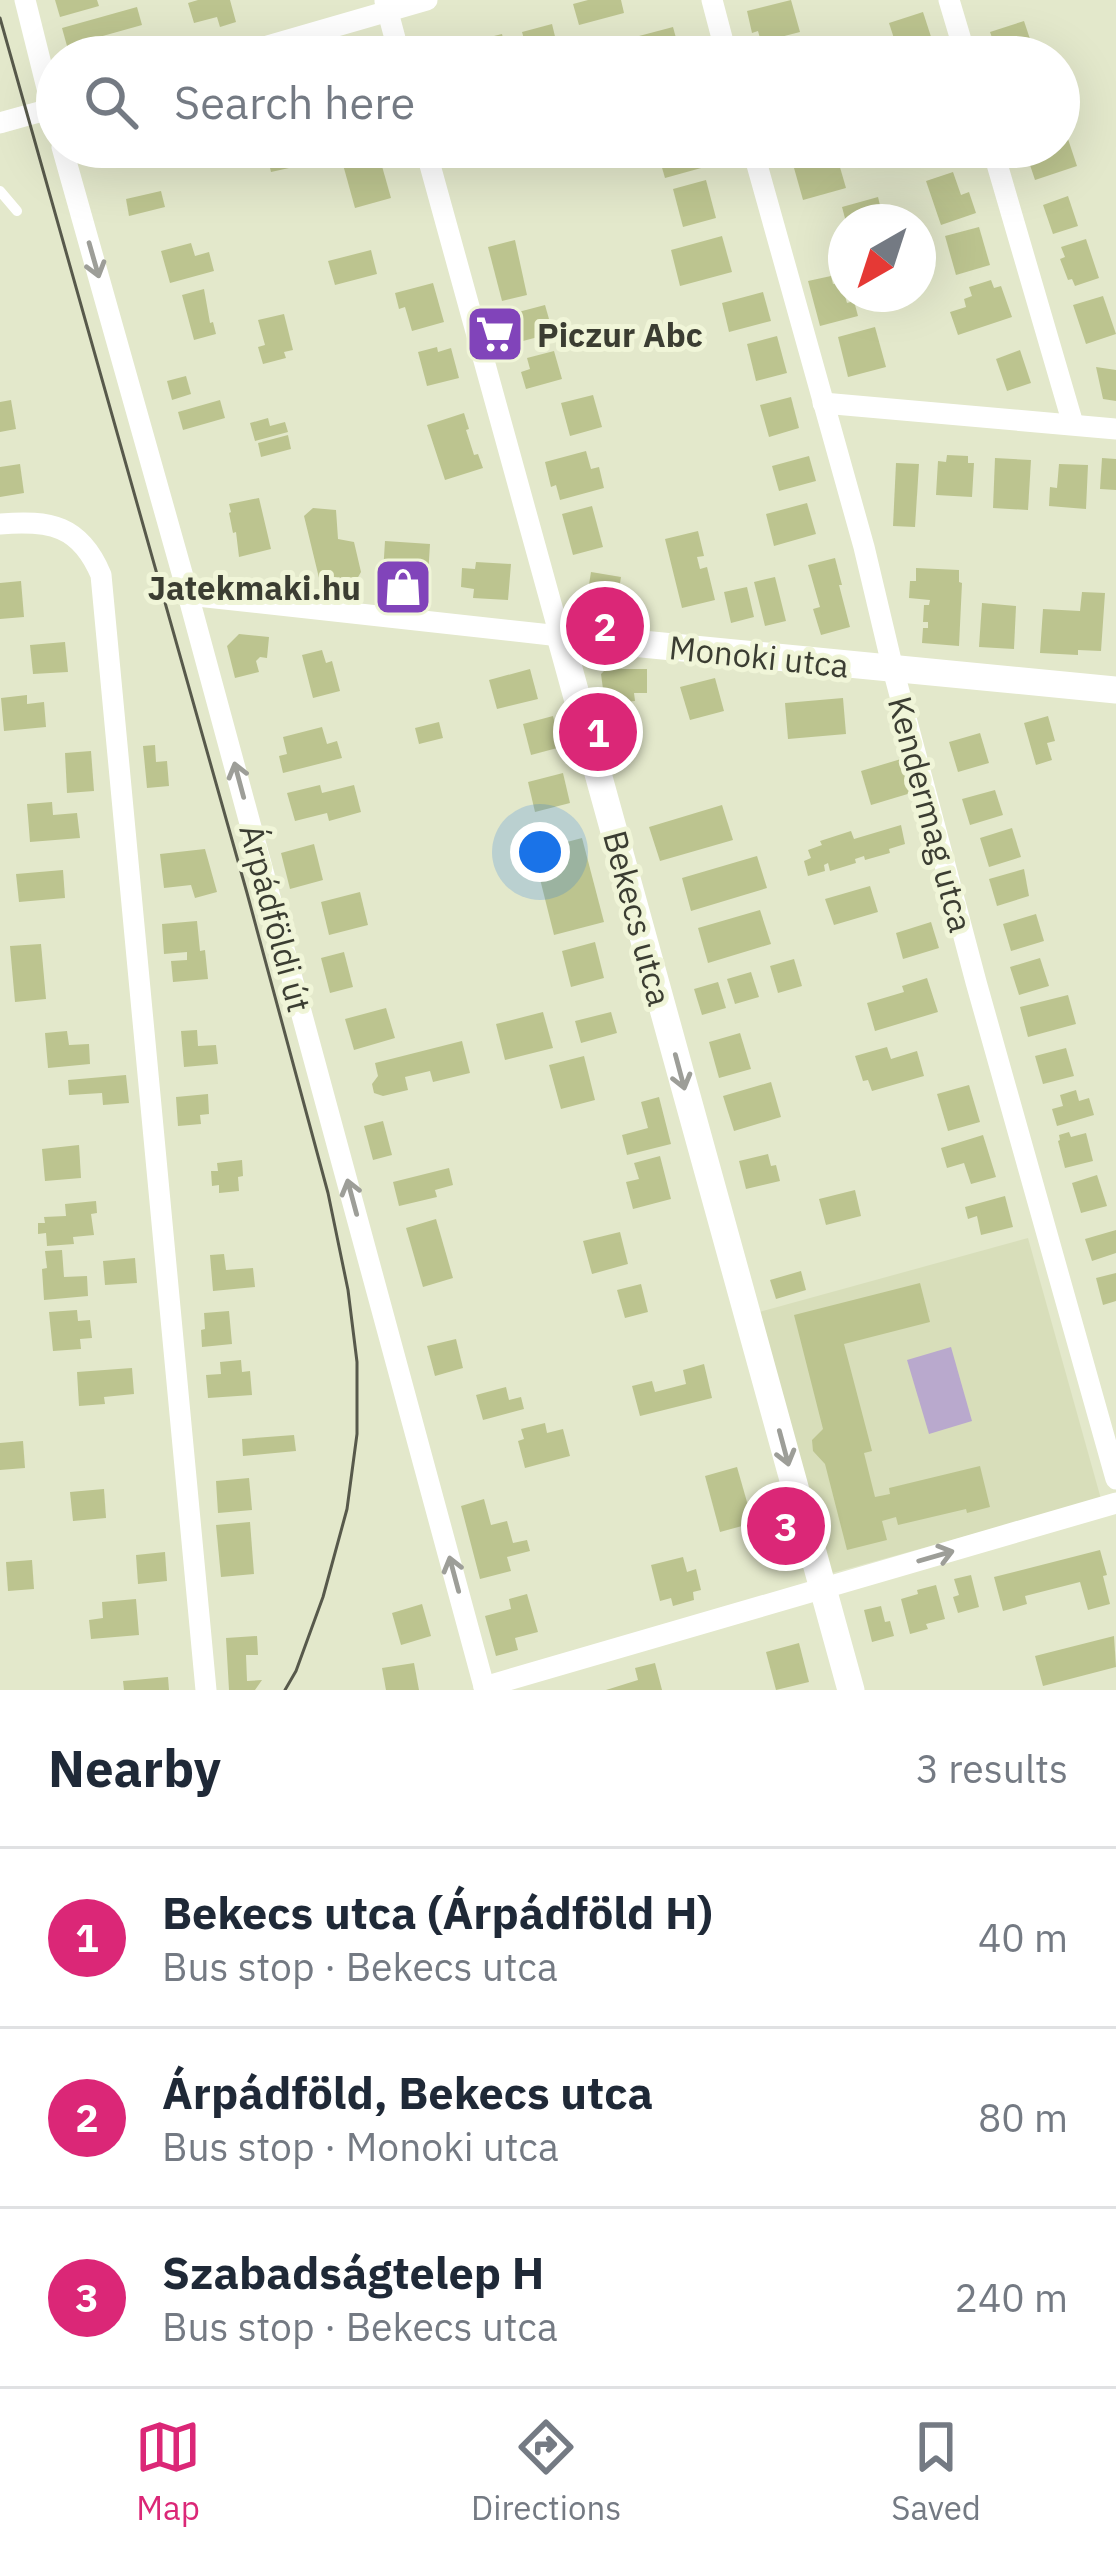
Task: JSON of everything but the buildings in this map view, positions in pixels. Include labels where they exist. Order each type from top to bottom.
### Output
[{"type":"street","points":[[25,0],[36,42]]},
{"type":"street","points":[[292,36],[386,5],[427,0]]},
{"type":"street","points":[[712,0],[721,36]]},
{"type":"street","points":[[949,0],[960,36]]},
{"type":"street","points":[[386,5],[394,36]]},
{"type":"street","points":[[0,123],[36,118]]},
{"type":"street","name":"Árpádföldi út","points":[[68,168],[485,1688]]},
{"type":"street","name":"Bekecs utca","points":[[431,168],[851,1690]]},
{"type":"street","name":"Kendermag utca","points":[[758,168],[864,547],[976,982],[1116,1479]]},
{"type":"street","points":[[998,168],[1073,424]]},
{"type":"street","points":[[823,404],[1116,429]]},
{"type":"street","points":[[0,524],[48,522],[82,544],[101,575],[206,1690]]},
{"type":"street","name":"Monoki utca","points":[[188,595],[1116,690]]},
{"type":"street","points":[[485,1688],[1116,1503]]},
{"type":"lane","points":[[0,191],[17,211]]},
{"type":"shaded area","points":[[1028,1238],[1101,1499],[825,1575],[752,1314]]},
{"type":"shaded area","points":[[951,1347],[972,1421],[929,1434],[907,1360]]},
{"type":"tram line","points":[[0,18],[36,146]]},
{"type":"tram line","points":[[42,168],[247,893],[328,1193],[348,1290],[357,1362],[357,1434],[347,1509],[323,1597],[285,1690]]},
{"type":"place","name":"Piczur Abc","points":[[495,334]]},
{"type":"place","name":"Jatekmaki.hu","points":[[403,587]]},
{"type":"place","name":"Árpádföld, Bekecs utca","points":[[605,626]]},
{"type":"place","name":"Bekecs utca (Árpádföld H)","points":[[598,732]]},
{"type":"place","name":"Szabadságtelep H","points":[[786,1526]]}]
